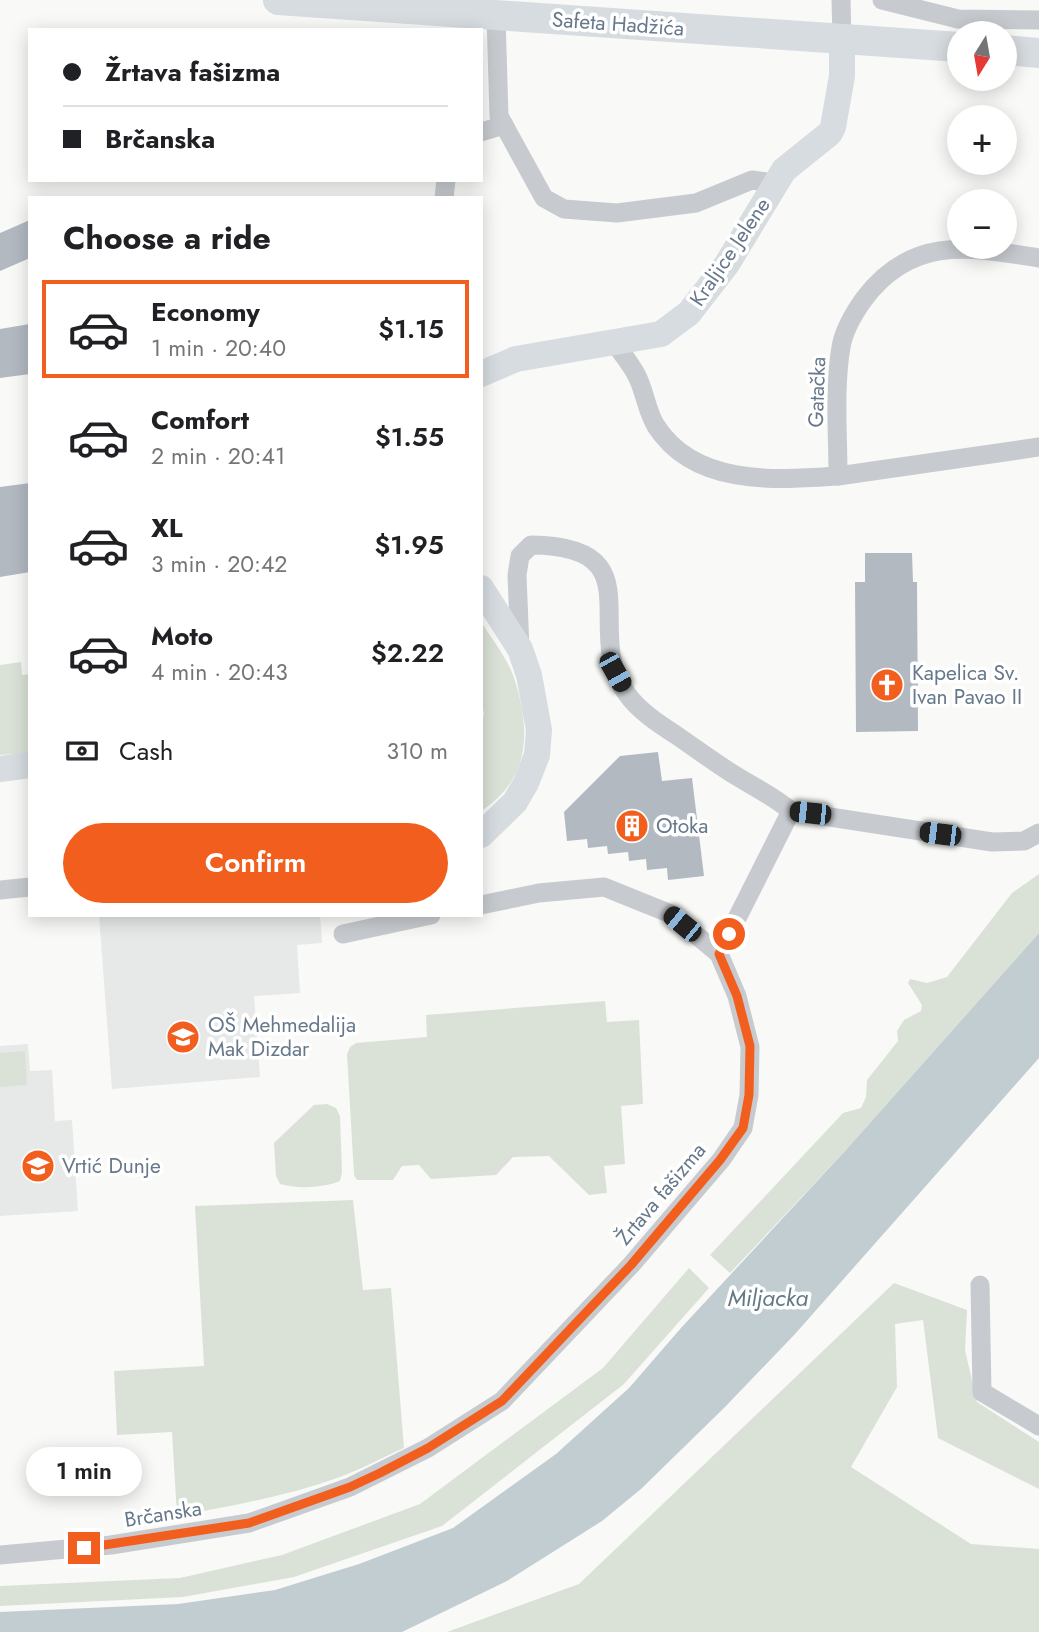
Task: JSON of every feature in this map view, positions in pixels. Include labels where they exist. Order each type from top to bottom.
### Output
[{"type":"main road","name":"Safeta Hadžića","points":[[278,0],[947,46]]},
{"type":"main road","name":"Kraljice Jelene","points":[[483,373],[516,359],[661,334],[680,322],[727,264],[785,170],[830,133],[842,76],[842,40]]},
{"type":"main road","points":[[1017,51],[1039,53]]},
{"type":"main road","points":[[483,591],[520,649],[539,719],[537,755],[526,783],[515,802],[483,833]]},
{"type":"main road","points":[[0,769],[28,765]]},
{"type":"street","points":[[841,0],[842,40]]},
{"type":"street","points":[[882,0],[958,19],[1039,20]]},
{"type":"street","points":[[496,16],[499,116],[544,198],[564,209],[617,213],[696,203],[752,180],[775,183]]},
{"type":"street","points":[[483,131],[504,125]]},
{"type":"street","name":"Gatačka","points":[[838,475],[838,380],[841,344],[852,316],[874,286],[901,262],[931,251],[969,248],[1039,258]]},
{"type":"street","points":[[613,341],[637,376],[656,426],[680,451],[706,467],[733,475],[758,478],[838,475],[1039,447]]},
{"type":"street","points":[[520,649],[517,575],[520,556],[531,545],[569,548],[598,562],[607,585],[615,672],[627,695],[655,721],[735,775],[772,794],[792,811],[992,842],[1024,841],[1039,833]]},
{"type":"street","points":[[719,954],[792,811]]},
{"type":"street","points":[[0,890],[28,887]]},
{"type":"street","name":"Žrtava fašizma","points":[[249,1523],[370,1478],[428,1448],[502,1401],[631,1265],[720,1160],[743,1128],[749,1095],[750,1046],[737,996],[719,954],[671,914],[604,887],[539,893],[483,905]]},
{"type":"street","points":[[343,934],[422,917]]},
{"type":"street","points":[[980,1285],[982,1392],[1039,1426]]},
{"type":"street","name":"Brčanska","points":[[0,1555],[111,1545],[249,1523]]},
{"type":"shaded area","points":[[483,625],[511,671],[520,697],[524,734],[523,752],[510,784],[483,809],[483,718]]},
{"type":"shaded area","points":[[21,662],[22,675],[28,674],[28,753],[0,755],[0,665]]},
{"type":"shaded area","points":[[1039,874],[1039,933],[845,1151],[730,1273],[710,1255],[843,1113],[861,1108],[866,1097],[867,1080],[898,1041],[897,1031],[904,1020],[921,1011],[922,1005],[908,983],[910,979],[927,983],[947,977],[1012,893]]},
{"type":"shaded area","name":"OŠ Mehmedalija Mak Dizdar","points":[[99,917],[320,917],[322,943],[297,945],[300,993],[254,996],[260,1077],[112,1089]]},
{"type":"shaded area","points":[[605,1001],[607,1022],[639,1020],[643,1104],[621,1106],[625,1164],[604,1166],[607,1193],[589,1195],[549,1156],[513,1157],[496,1175],[431,1179],[419,1165],[402,1166],[393,1180],[357,1180],[354,1175],[347,1054],[350,1047],[356,1043],[427,1037],[426,1015]]},
{"type":"shaded area","name":"Vrtić Dunje","points":[[28,1044],[30,1071],[52,1070],[55,1121],[72,1120],[78,1211],[0,1216],[0,1046]]},
{"type":"shaded area","points":[[25,1051],[27,1085],[0,1087],[0,1053]]},
{"type":"shaded area","points":[[327,1104],[336,1108],[340,1116],[340,1181],[310,1187],[280,1184],[276,1176],[274,1143],[314,1105]]},
{"type":"shaded area","points":[[353,1200],[363,1290],[391,1288],[404,1448],[348,1474],[300,1490],[177,1516],[172,1432],[117,1435],[114,1371],[204,1366],[195,1206]]},
{"type":"shaded area","points":[[689,1268],[709,1288],[624,1384],[442,1526],[294,1577],[183,1597],[0,1606],[0,1586],[180,1578],[282,1555],[420,1504],[603,1368]]},
{"type":"shaded area","points":[[894,1283],[967,1310],[965,1350],[977,1402],[1039,1442],[1039,1489],[938,1438],[923,1320],[895,1324],[897,1387],[851,1467],[971,1544],[1039,1549],[1039,1632],[447,1632],[579,1584]]},
{"type":"water","name":"Miljacka","points":[[1039,933],[1039,1058],[795,1334],[641,1489],[602,1521],[507,1581],[402,1632],[0,1632],[0,1612],[178,1604],[275,1590],[359,1564],[453,1528],[556,1454],[629,1388]]},
{"type":"building","points":[[28,221],[28,259],[0,271],[0,233]]},
{"type":"building","points":[[28,324],[28,374],[0,378],[0,329]]},
{"type":"building","points":[[28,483],[28,572],[0,577],[0,487]]},
{"type":"building","points":[[865,553],[912,553],[913,582],[917,582],[918,731],[856,732],[855,582],[865,582]]},
{"type":"building","name":"Otoka","points":[[658,752],[662,781],[692,778],[704,876],[668,880],[667,868],[647,870],[646,859],[629,861],[628,852],[608,854],[607,846],[588,848],[587,839],[567,841],[564,812],[620,756]]},
{"type":"place","name":"Kapelica Sv. Ivan Pavao II","points":[[887,685]]},
{"type":"place","name":"Otoka","points":[[632,826]]},
{"type":"place","name":"OŠ Mehmedalija Mak Dizdar","points":[[183,1037]]},
{"type":"place","name":"Vrtić Dunje","points":[[38,1166]]},
{"type":"route","points":[[84,1548],[249,1523],[350,1487],[380,1473],[428,1448],[502,1401],[631,1265],[720,1160],[743,1128],[749,1095],[750,1046],[737,996],[719,954],[729,934]]}]
